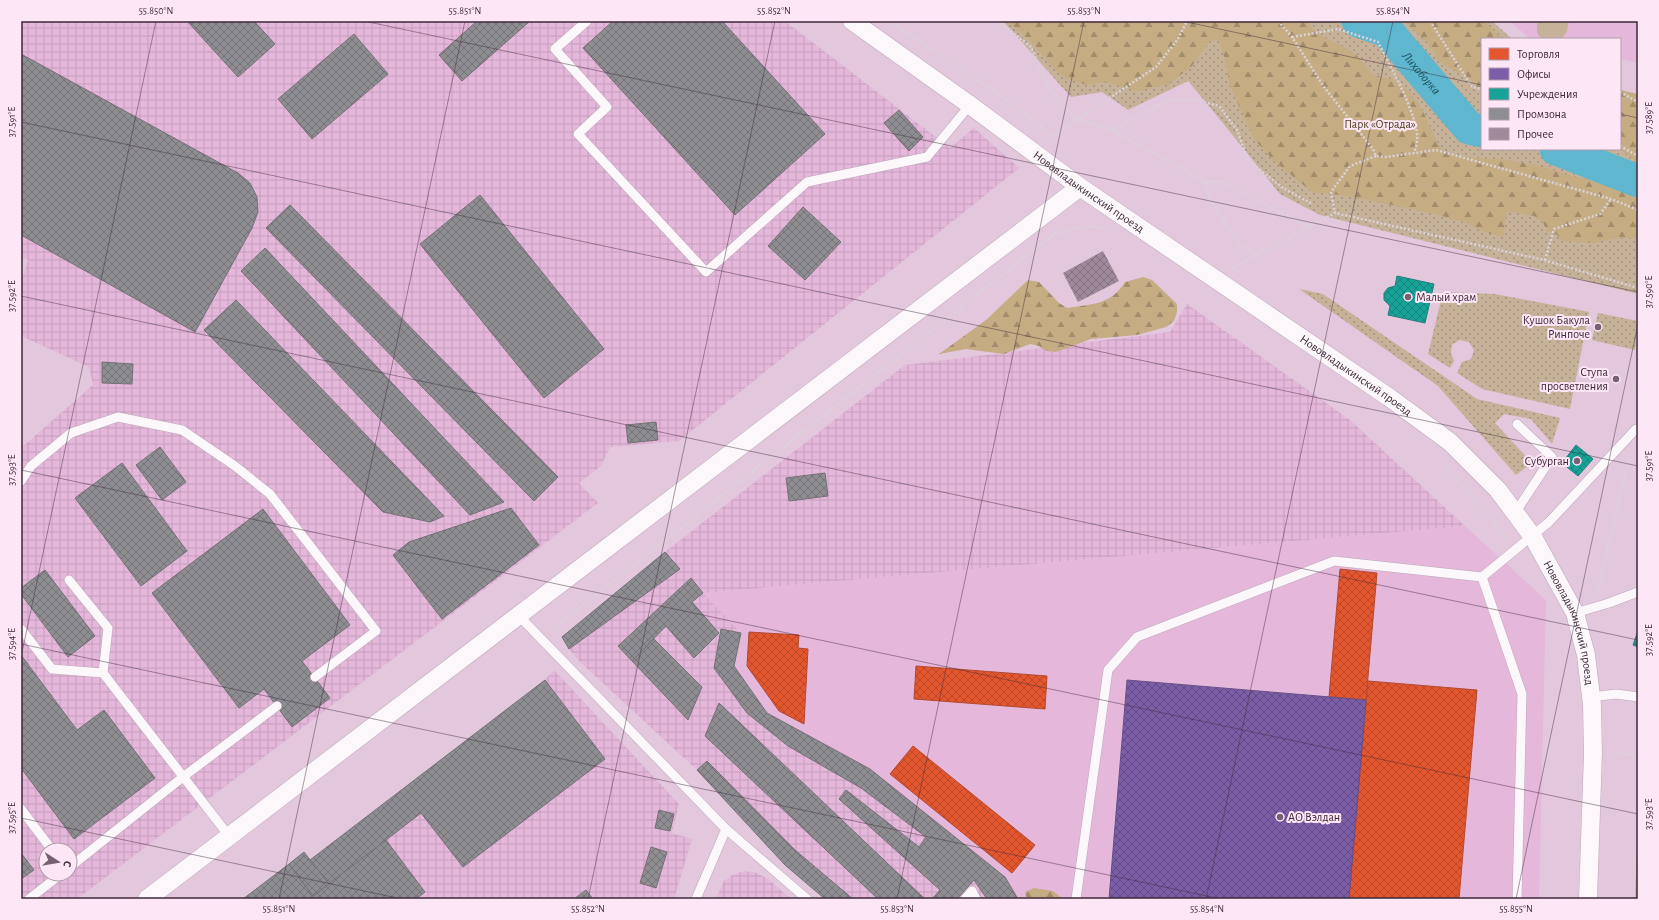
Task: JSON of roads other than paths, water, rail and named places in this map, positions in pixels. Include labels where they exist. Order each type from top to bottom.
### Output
[{"type":"street","name":"Нововладыкинский проезд","points":[[852,21],[970,105],[1080,187],[1390,398],[1450,442],[1498,490],[1533,536],[1575,613],[1586,655],[1591,697],[1593,753],[1588,899]]},
{"type":"street","points":[[147,899],[1080,187]]},
{"type":"lane","points":[[587,21],[555,49],[607,107],[578,134],[706,272],[807,182],[927,157],[970,105]]},
{"type":"lane","points":[[21,481],[30,466],[71,432],[118,417],[182,430],[229,462],[270,494],[376,631],[315,677]]},
{"type":"lane","points":[[1516,513],[1552,457],[1517,424]]},
{"type":"lane","points":[[1076,899],[1108,670],[1137,637],[1334,561],[1482,577],[1549,522],[1636,429]]},
{"type":"lane","points":[[1482,577],[1522,694],[1517,899]]},
{"type":"lane","points":[[69,580],[108,628],[103,673],[229,836]]},
{"type":"lane","points":[[1575,613],[1638,592]]},
{"type":"lane","points":[[518,615],[726,829],[807,899]]},
{"type":"lane","points":[[21,629],[52,669],[103,673]]},
{"type":"lane","points":[[1591,697],[1616,694],[1638,697]]},
{"type":"lane","points":[[78,860],[183,777],[277,706]]},
{"type":"lane","points":[[21,809],[46,842]]},
{"type":"lane","points":[[696,899],[726,829]]},
{"type":"lane","points":[[29,899],[51,882]]},
{"type":"lane","points":[[965,899],[972,891],[976,899]]},
{"type":"waterway","name":"Лихоборка","points":[[1358,21],[1387,31],[1469,128],[1481,131]]},
{"type":"waterway","name":"Лихоборка","points":[[1559,150],[1638,181]]},
{"type":"place","name":"Малый храм","points":[[1408,297]]},
{"type":"place","name":"Кушок Бакула Ринпоче","points":[[1598,327]]},
{"type":"place","name":"Ступа просветления","points":[[1616,379]]},
{"type":"place","name":"Субурган","points":[[1577,461]]},
{"type":"place","name":"АО Вэлдан","points":[[1280,817]]},
{"type":"park label","name":"Парк «Отрада»","points":[[1380,124]]}]
